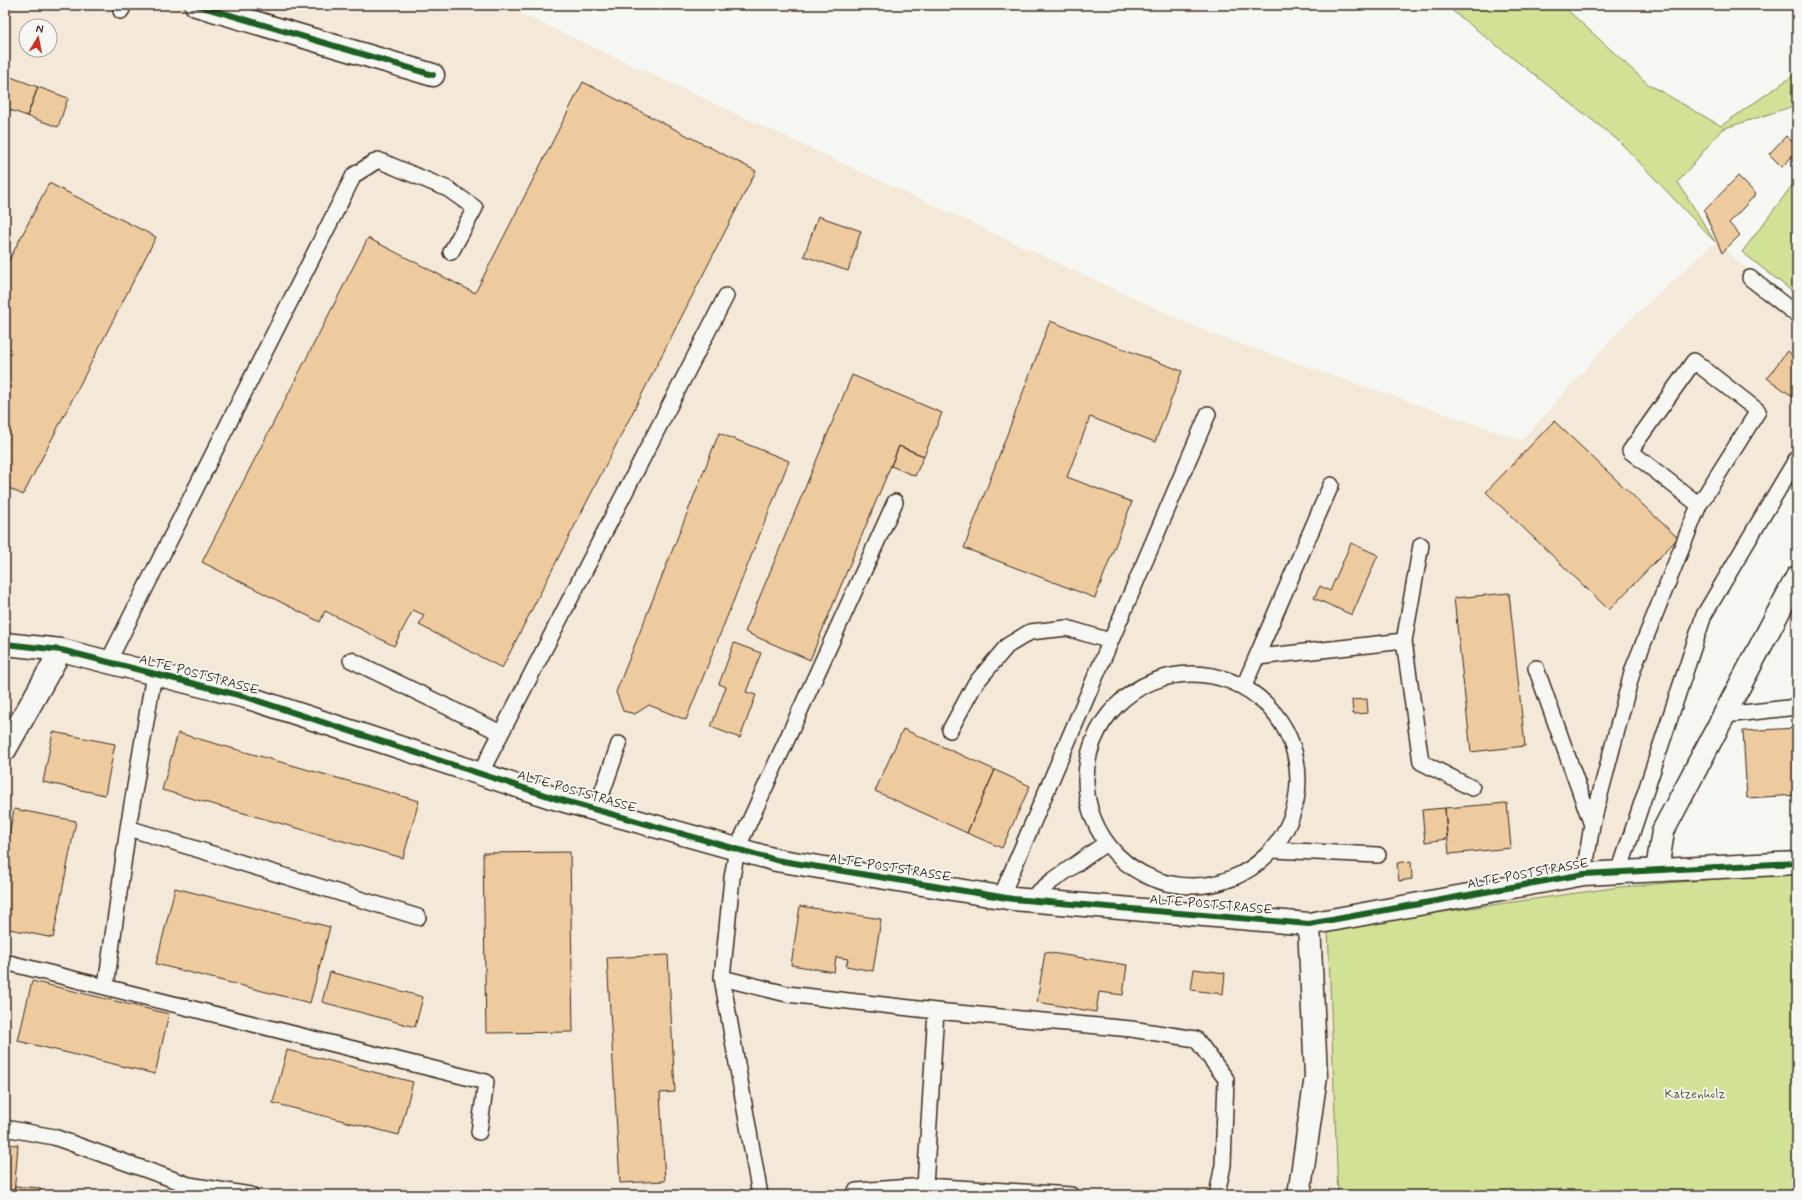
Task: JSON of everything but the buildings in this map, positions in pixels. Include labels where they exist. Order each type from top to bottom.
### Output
[{"type":"street","points":[[196,5],[433,75]]},
{"type":"street","points":[[1657,870],[1663,831],[1797,577]]},
{"type":"street","name":"ALTE POSTSTRASSE","points":[[5,644],[61,650],[246,697],[554,798],[776,860],[1001,897],[1309,924],[1584,874],[1797,863]]},
{"type":"street","points":[[5,750],[61,650]]},
{"type":"street","points":[[1299,1195],[1316,1076],[1309,924]]},
{"type":"lane","points":[[108,662],[354,175],[378,160],[448,189],[475,208],[451,252]]},
{"type":"lane","points":[[1750,278],[1797,315]]},
{"type":"lane","points":[[480,774],[726,296]]},
{"type":"lane","points":[[1584,874],[1592,825],[1633,669],[1699,505],[1758,412],[1694,361],[1630,451],[1699,505]]},
{"type":"lane","points":[[1001,897],[1208,414]]},
{"type":"lane","points":[[1619,872],[1704,615],[1797,458]]},
{"type":"lane","points":[[1244,686],[1258,657],[1332,484]]},
{"type":"lane","points":[[760,1195],[722,978],[732,878],[737,849],[895,502]]},
{"type":"lane","points":[[1421,545],[1404,641],[1421,762],[1472,788]]},
{"type":"lane","points":[[950,730],[975,684],[1007,646],[1030,632],[1067,628],[1110,642]]},
{"type":"lane","points":[[1258,657],[1404,641]]},
{"type":"lane","points":[[351,660],[501,733]]},
{"type":"lane","points":[[1536,668],[1592,825]]},
{"type":"lane","points":[[1198,673],[1244,686],[1273,710],[1292,742],[1299,780],[1292,817],[1273,850],[1235,878],[1188,887],[1142,875],[1106,843],[1086,800],[1088,752],[1111,710],[1150,681],[1198,673]]},
{"type":"lane","points":[[106,986],[128,828],[154,674]]},
{"type":"lane","points":[[1725,714],[1797,707]]},
{"type":"lane","points":[[596,810],[620,744]]},
{"type":"lane","points":[[128,828],[418,917]]},
{"type":"lane","points":[[1029,900],[1052,881],[1106,843]]},
{"type":"lane","points":[[1273,850],[1378,854]]},
{"type":"lane","points":[[5,962],[486,1082],[479,1132]]},
{"type":"lane","points":[[722,978],[787,994],[936,1011],[1131,1029],[1196,1039],[1226,1079],[1223,1165],[1217,1195]]},
{"type":"lane","points":[[925,1186],[936,1011]]},
{"type":"lane","points":[[5,1128],[54,1137],[189,1190],[250,1195]]},
{"type":"lane","points":[[856,1191],[925,1186],[1071,1195]]},
{"type":"shaded area","points":[[5,5],[517,5],[515,11],[1209,333],[1522,440],[1624,325],[1715,242],[1797,311],[1797,458],[1704,615],[1647,786],[1620,887],[1328,928],[1338,1195],[5,1195]]},
{"type":"green space","points":[[1445,5],[1562,5],[1648,84],[1721,126],[1797,73],[1797,105],[1722,129],[1678,182],[1715,242],[1619,141]]},
{"type":"green space","points":[[1797,179],[1797,295],[1742,252]]},
{"type":"green space","name":"Katzenholz","points":[[1797,872],[1797,1195],[1338,1195],[1328,928],[1620,887]]},
{"type":"cycle path","points":[[196,5],[433,75]]},
{"type":"cycle path","points":[[5,644],[61,650],[246,697],[554,798],[776,860],[1013,899],[1309,924],[1584,874],[1797,863]]}]
